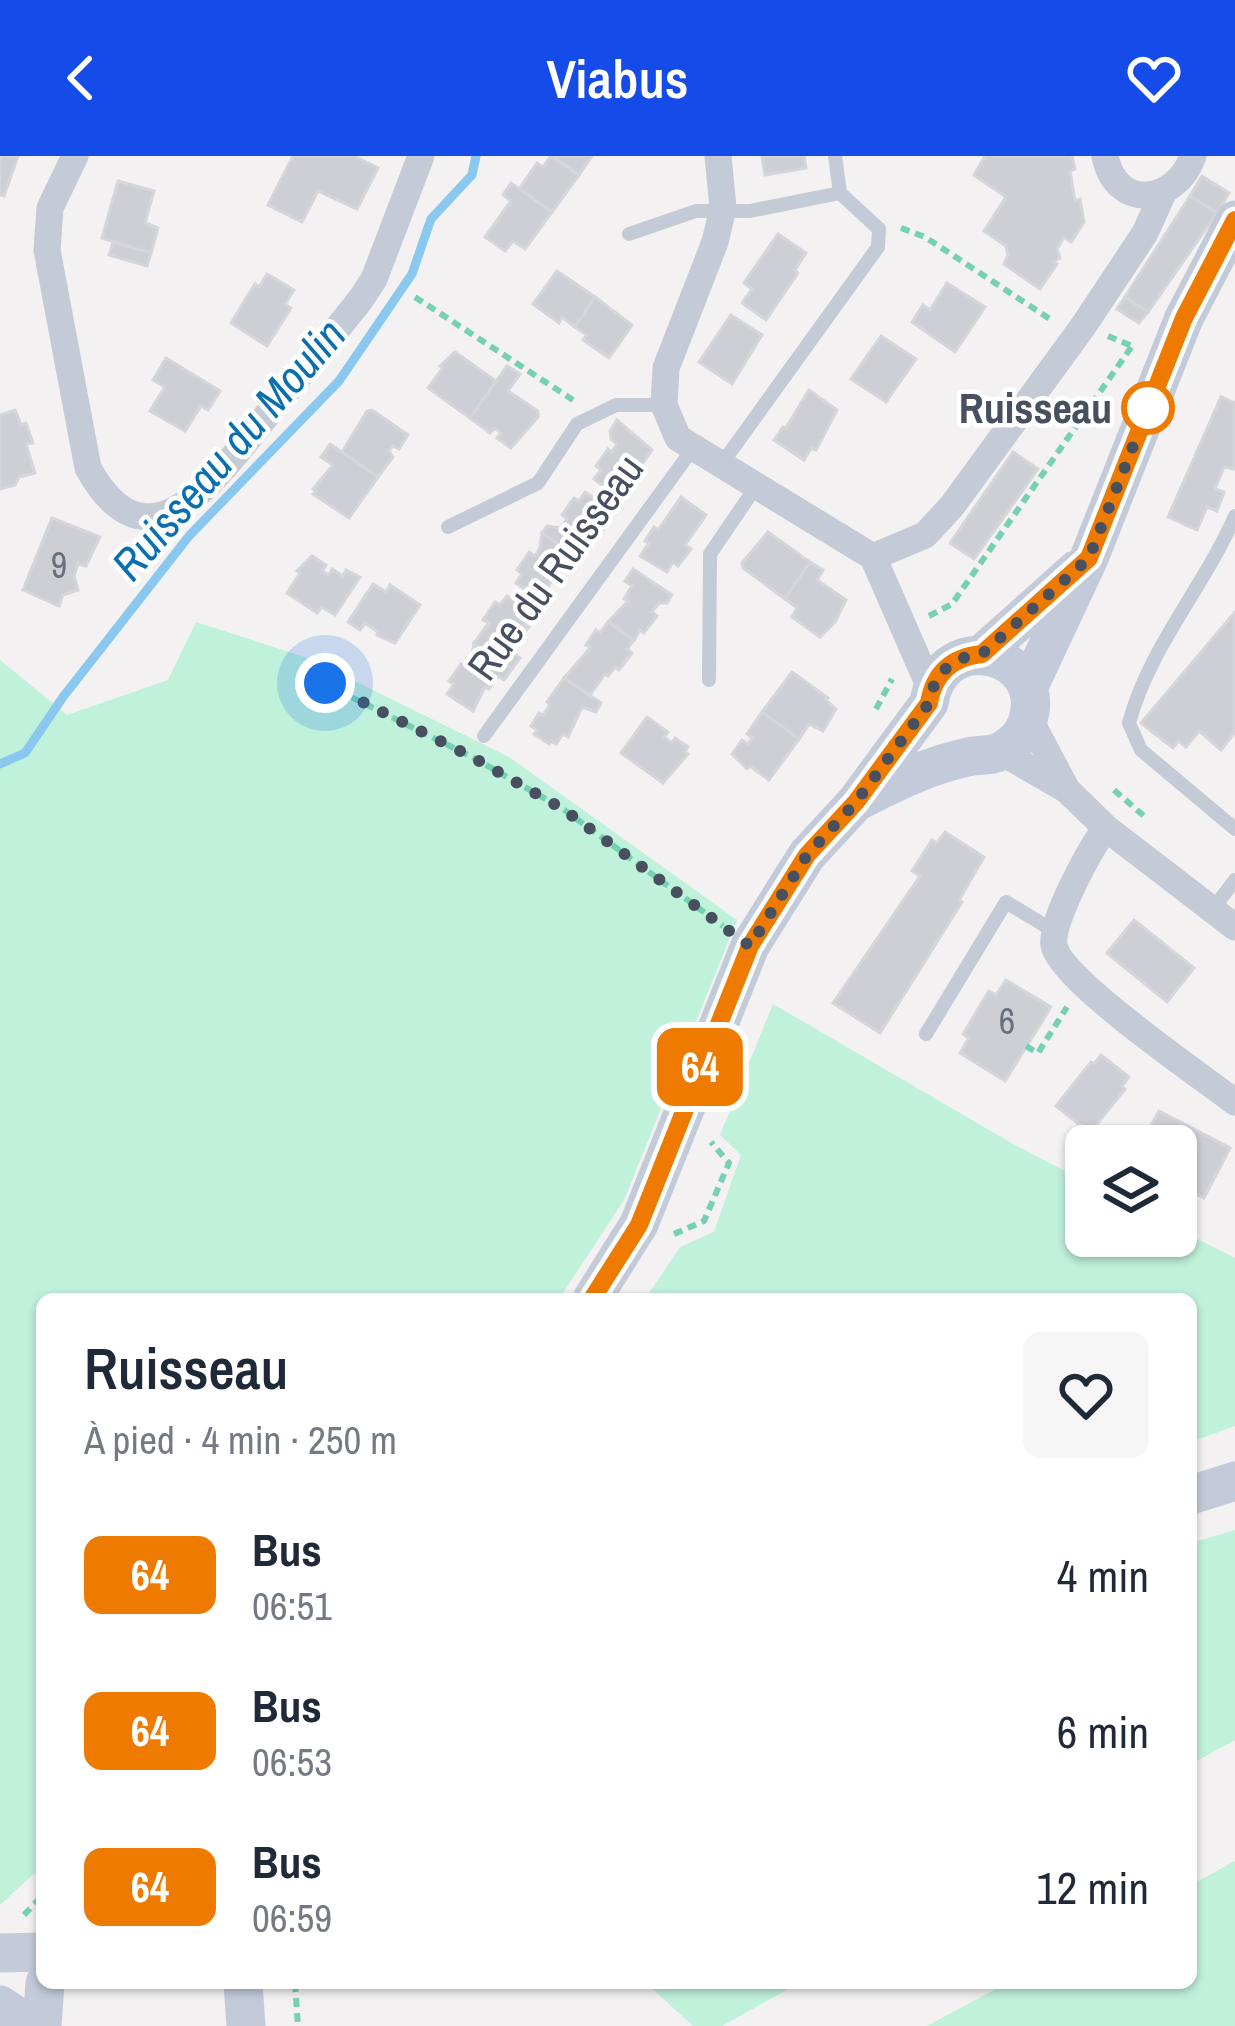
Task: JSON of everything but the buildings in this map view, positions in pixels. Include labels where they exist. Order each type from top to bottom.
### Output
[{"type":"street","points":[[75,156],[50,208],[47,250],[88,468],[102,493],[120,510],[145,518],[173,512],[209,486],[362,299],[421,156]]},
{"type":"street","name":"Rue du Ruisseau","points":[[718,156],[723,208],[715,242],[666,368],[664,405],[678,438],[873,557]]},
{"type":"street","points":[[1106,156],[1108,170],[1122,187],[1142,195],[1163,194]]},
{"type":"street","points":[[949,677],[906,627],[873,557],[925,535],[952,506],[1076,336],[1145,233],[1163,194],[1184,179],[1193,156]]},
{"type":"street","points":[[856,802],[902,779],[986,754],[1023,732],[1029,703],[1184,318],[1235,220]]},
{"type":"street","points":[[596,1293],[639,1225],[750,946],[807,855],[856,802],[949,677],[1089,558]]},
{"type":"street","points":[[906,627],[949,677]]},
{"type":"street","points":[[949,677],[1010,664],[1067,790]]},
{"type":"street","points":[[949,677],[936,731],[957,751],[986,754],[1067,790],[1106,828],[1224,918]]},
{"type":"street","points":[[1106,828],[1054,931],[1058,956],[1082,984],[1235,1102]]},
{"type":"street","points":[[1197,1493],[1235,1481]]},
{"type":"street","points":[[0,1953],[36,1952]]},
{"type":"street","points":[[42,2026],[45,1989]]},
{"type":"street","points":[[0,2005],[32,2026]]},
{"type":"lane","points":[[721,465],[878,247],[878,229],[840,194],[835,156]]},
{"type":"lane","points":[[629,234],[696,211],[750,212],[840,194]]},
{"type":"lane","name":"Rue du Ruisseau","points":[[448,527],[538,483],[577,424],[616,405],[664,405]]},
{"type":"lane","name":"Rue du Ruisseau","points":[[484,736],[694,447]]},
{"type":"lane","points":[[709,680],[710,554],[755,488]]},
{"type":"lane","points":[[1235,516],[1215,563],[1146,677],[1129,723],[1141,750],[1235,829]]},
{"type":"lane","points":[[1224,918],[1235,880]]},
{"type":"lane","points":[[926,1034],[1006,902],[1054,931]]},
{"type":"path","points":[[908,228],[1076,336]]},
{"type":"path","points":[[415,298],[596,415]]},
{"type":"path","points":[[874,713],[891,685],[896,662],[888,634],[952,604],[1142,333]]},
{"type":"path","points":[[325,683],[563,809],[750,946]]},
{"type":"path","points":[[1102,780],[1156,827]]},
{"type":"path","points":[[1026,1046],[1038,1053],[1082,984]]},
{"type":"path","points":[[664,1250],[674,1233],[704,1221],[729,1163],[706,1137]]},
{"type":"path","points":[[296,1989],[298,2026]]},
{"type":"green space","points":[[196,622],[308,658],[509,757],[737,920],[624,1200],[563,1293],[36,1293],[36,1872],[0,1905],[0,660],[67,715],[168,680]]},
{"type":"green space","points":[[773,1004],[1065,1171],[1065,1257],[1197,1257],[1197,1239],[1235,1258],[1235,1426],[1197,1440],[1197,1293],[649,1293],[680,1247],[714,1232],[741,1155],[720,1135]]},
{"type":"green space","points":[[1235,1530],[1235,1740],[1197,1761],[1197,1541]]},
{"type":"green space","points":[[1235,1861],[1235,2026],[927,2026],[996,1989],[1197,1989],[1197,1882]]},
{"type":"green space","points":[[653,1989],[788,1989],[722,2026],[693,2026]]},
{"type":"waterway","name":"Ruisseau du Moulin","points":[[0,764],[25,753],[189,536],[339,381],[412,274],[431,219],[472,175],[476,156]]},
{"type":"bus line","name":"64","points":[[596,1293],[639,1225],[750,946],[807,855],[856,802],[929,703],[936,679],[945,668],[982,654],[1089,558],[1184,318],[1235,220]]},
{"type":"place","name":"Ruisseau","points":[[1148,408]]},
{"type":"route","points":[[325,683],[563,809],[750,946],[807,855],[856,802],[929,703],[936,679],[945,668],[982,654],[1089,558],[1154,393],[1148,408]]}]
